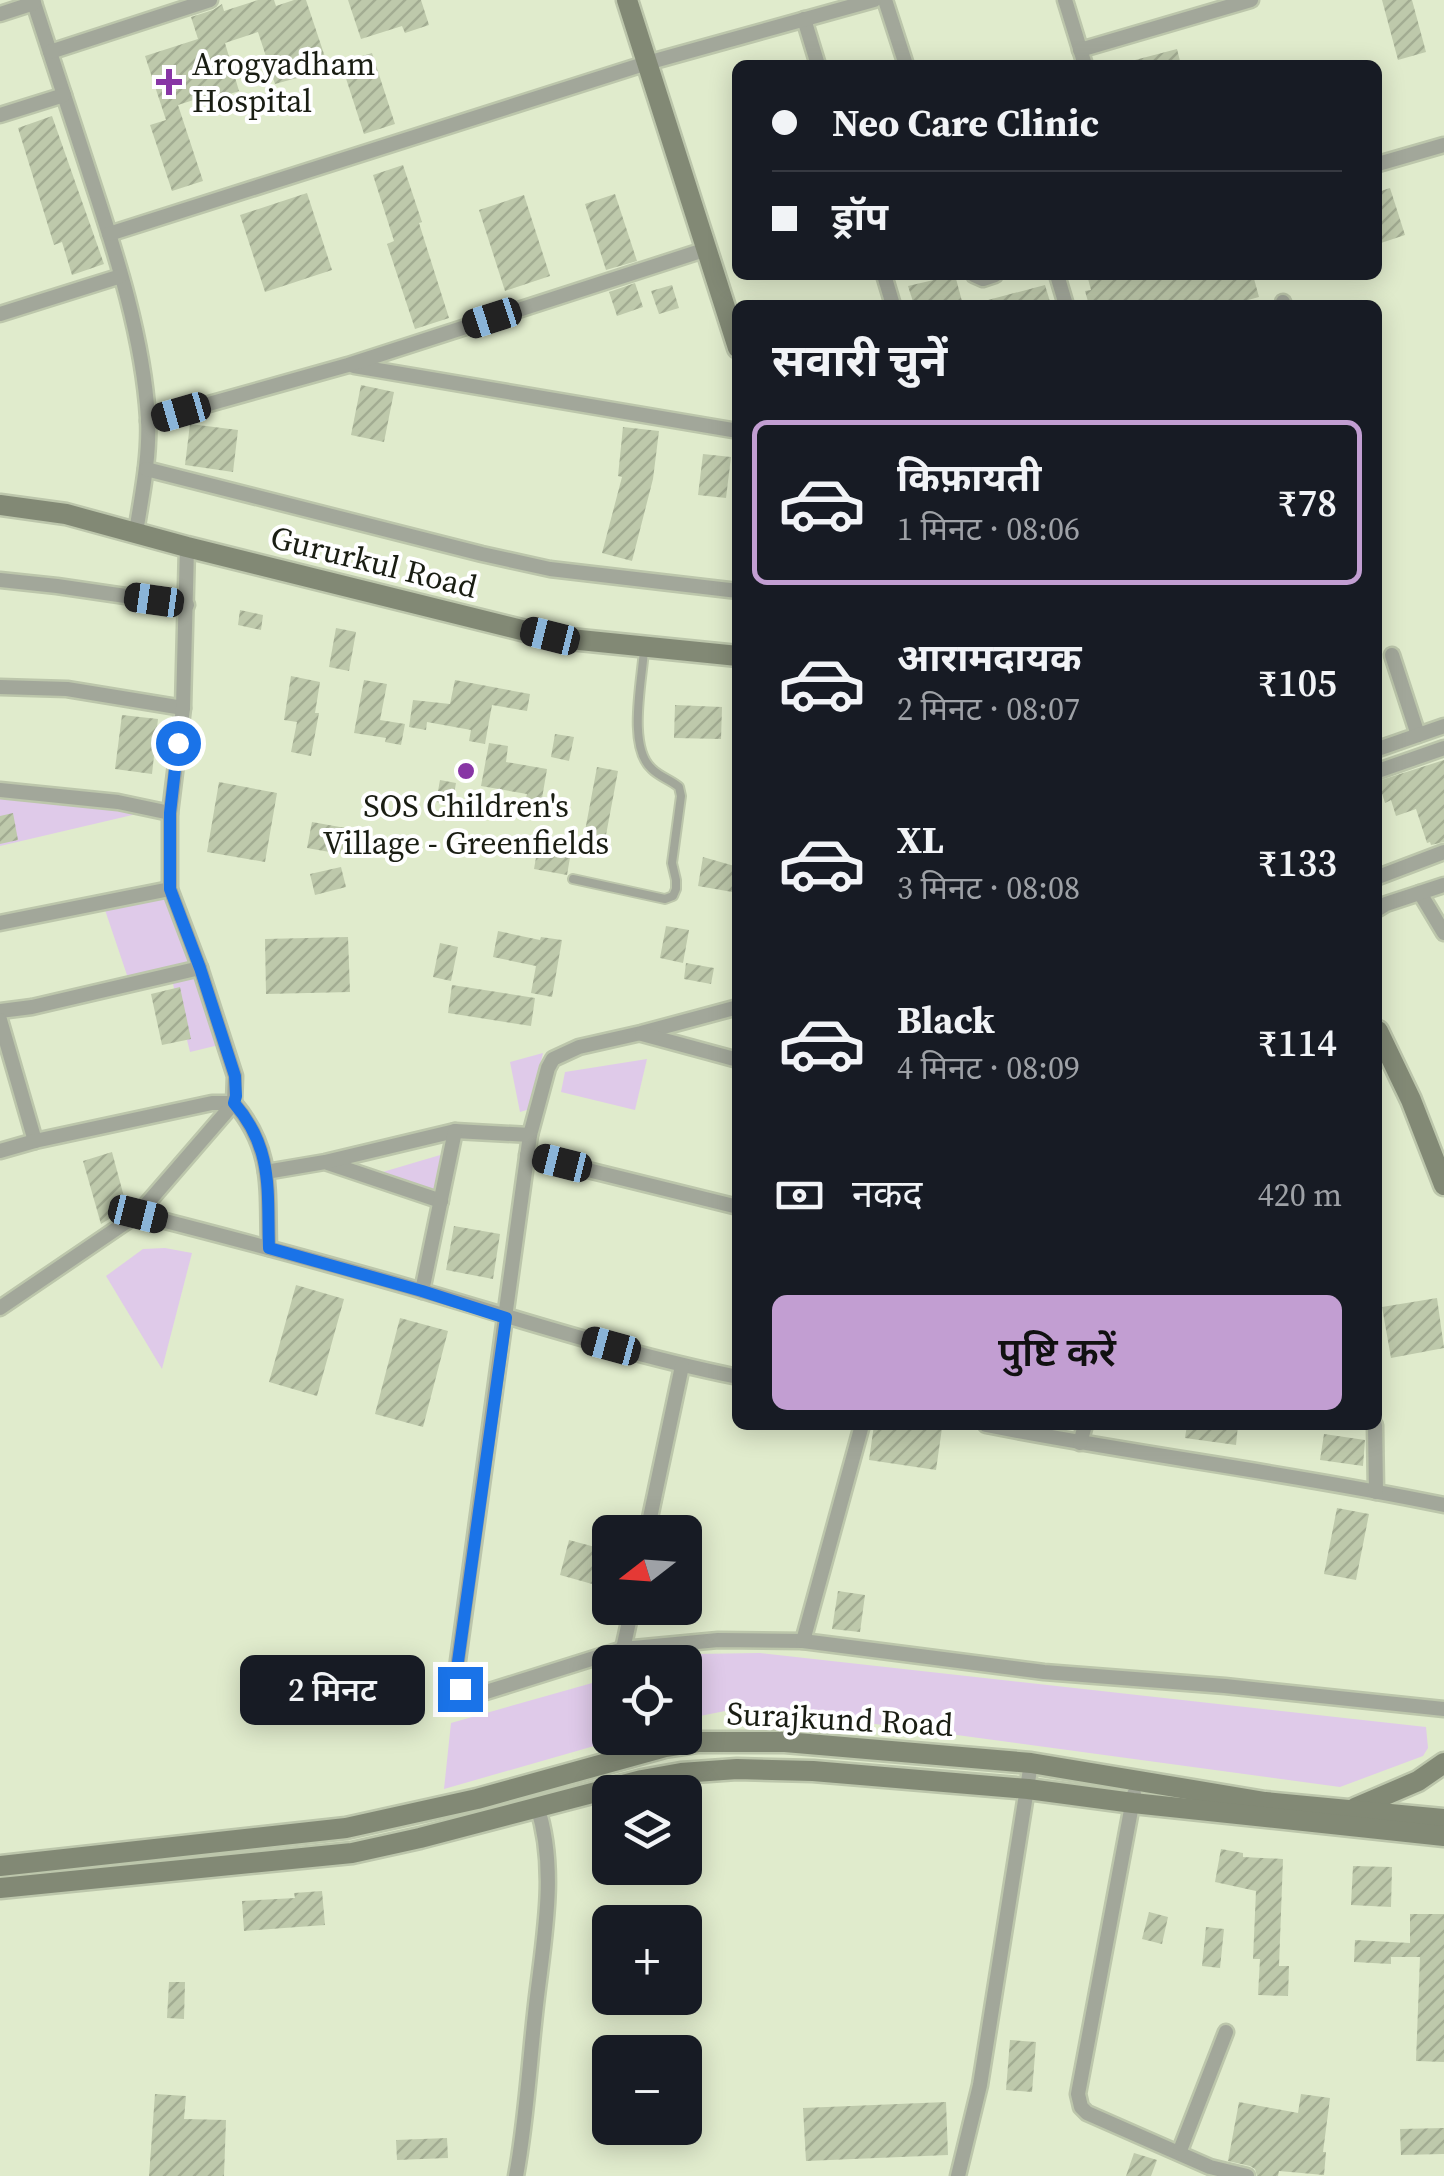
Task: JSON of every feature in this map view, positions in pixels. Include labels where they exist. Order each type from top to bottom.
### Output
[{"type":"main road","points":[[627,0],[732,329]]},
{"type":"main road","name":"Gururkul Road","points":[[0,504],[66,514],[187,548],[550,636],[732,655]]},
{"type":"main road","points":[[1382,1039],[1444,1185]]},
{"type":"main road","name":"Surajkund Road","points":[[0,1866],[346,1828],[698,1742],[785,1742],[1031,1763],[1134,1792],[1444,1836]]},
{"type":"main road","points":[[1348,1811],[1418,1781],[1444,1763]]},
{"type":"main road","name":"Surajkund Road","points":[[0,1888],[352,1853],[642,1780],[737,1769],[813,1771],[1028,1789],[1134,1792],[1444,1819]]},
{"type":"street","points":[[50,52],[210,0]]},
{"type":"street","points":[[109,234],[648,63],[874,0]]},
{"type":"street","points":[[886,0],[904,60]]},
{"type":"street","points":[[1064,0],[1082,57],[1251,0]]},
{"type":"street","points":[[0,14],[34,2],[122,276],[143,373],[148,422],[146,469],[136,532]]},
{"type":"street","points":[[804,20],[816,60]]},
{"type":"street","points":[[0,114],[64,95]]},
{"type":"street","points":[[1382,163],[1444,145]]},
{"type":"street","points":[[148,422],[348,364],[706,249]]},
{"type":"street","points":[[0,314],[122,276]]},
{"type":"street","points":[[348,364],[732,430]]},
{"type":"street","points":[[146,469],[550,569],[732,590]]},
{"type":"street","points":[[0,1308],[138,1214],[236,1096],[235,1076],[170,889],[170,813],[183,708],[187,548]]},
{"type":"street","points":[[0,580],[187,606]]},
{"type":"street","points":[[1392,655],[1418,735]]},
{"type":"street","points":[[0,687],[67,689],[183,708]]},
{"type":"street","points":[[1382,748],[1444,726]]},
{"type":"street","points":[[1382,770],[1444,748]]},
{"type":"street","points":[[0,790],[118,802],[170,813]]},
{"type":"street","points":[[1382,875],[1444,852]]},
{"type":"street","points":[[1382,906],[1444,885]]},
{"type":"street","points":[[0,923],[170,889]]},
{"type":"street","points":[[1420,893],[1444,933]]},
{"type":"street","points":[[0,1011],[200,968]]},
{"type":"street","points":[[592,1659],[486,1692],[464,1693],[456,1682],[530,1135],[553,1059],[579,1047],[732,1009]]},
{"type":"street","points":[[0,1020],[35,1141]]},
{"type":"street","points":[[641,1034],[732,1058]]},
{"type":"street","points":[[0,1152],[212,1103],[234,1103]]},
{"type":"street","points":[[234,1103],[257,1136],[266,1172],[269,1248]]},
{"type":"street","points":[[266,1172],[455,1132],[530,1135]]},
{"type":"street","points":[[422,1291],[455,1132]]},
{"type":"street","points":[[527,1155],[732,1206]]},
{"type":"street","points":[[324,1162],[440,1201]]},
{"type":"street","points":[[138,1214],[682,1366],[732,1376]]},
{"type":"street","points":[[651,1515],[682,1366]]},
{"type":"street","points":[[803,1641],[861,1430]]},
{"type":"street","points":[[1012,1430],[1444,1505]]},
{"type":"street","points":[[1080,1443],[1084,1430]]},
{"type":"street","points":[[1374,1430],[1376,1492]]},
{"type":"street","points":[[666,1645],[718,1640],[803,1641],[1044,1672],[1444,1709]]},
{"type":"street","points":[[958,2176],[980,2085],[1031,1763]]},
{"type":"street","points":[[1134,1792],[1078,2098],[1087,2113],[1210,2167],[1247,2176]]},
{"type":"street","points":[[516,2176],[548,1888],[547,1843],[538,1806]]},
{"type":"street","points":[[1179,2153],[1226,2032]]},
{"type":"lane","points":[[573,878],[665,899],[676,889],[672,864],[679,788],[652,769],[638,742],[645,646]]},
{"type":"shaded area","points":[[0,790],[158,809],[0,846]]},
{"type":"shaded area","points":[[164,896],[219,1045],[190,1052],[169,968],[128,978],[105,910]]},
{"type":"shaded area","points":[[543,1053],[530,1109],[520,1112],[510,1062]]},
{"type":"shaded area","points":[[647,1059],[635,1110],[561,1092],[565,1072]]},
{"type":"shaded area","points":[[447,1153],[440,1194],[376,1174]]},
{"type":"shaded area","points":[[143,1249],[192,1253],[162,1369],[106,1276]]},
{"type":"shaded area","points":[[760,1653],[1426,1727],[1428,1748],[1423,1756],[1340,1787],[757,1708],[702,1716],[702,1654]]},
{"type":"shaded area","points":[[592,1683],[592,1747],[444,1789],[451,1723]]},
{"type":"building","points":[[258,0],[274,0],[276,6],[306,0],[329,69],[275,84],[258,32],[225,43],[239,91],[178,105],[203,181],[172,191],[150,125],[166,120],[145,56],[198,39],[191,17],[222,4],[224,11]]},
{"type":"building","points":[[348,0],[421,0],[429,25],[405,33],[402,26],[361,39]]},
{"type":"building","points":[[1382,0],[1412,0],[1426,52],[1398,60]]},
{"type":"building","points":[[1177,49],[1180,60],[1135,60]]},
{"type":"building","points":[[372,53],[395,124],[364,134],[341,63]]},
{"type":"building","points":[[52,116],[104,264],[72,275],[62,242],[54,245],[18,128]]},
{"type":"building","points":[[403,165],[449,318],[415,329],[387,244],[394,241],[373,175]]},
{"type":"building","points":[[1390,188],[1405,235],[1382,243],[1382,191]]},
{"type":"building","points":[[307,193],[332,270],[265,292],[240,215]]},
{"type":"building","points":[[615,194],[637,261],[606,270],[585,204]]},
{"type":"building","points":[[524,195],[550,276],[505,291],[479,210]]},
{"type":"building","points":[[956,280],[962,300],[912,300],[908,286]]},
{"type":"building","points":[[1088,280],[1254,280],[1259,297],[1088,300],[1085,291],[1091,290]]},
{"type":"building","points":[[635,283],[643,307],[617,316],[609,292]]},
{"type":"building","points":[[672,285],[679,308],[659,314],[651,291]]},
{"type":"building","points":[[1045,285],[1050,300],[988,300]]},
{"type":"building","points":[[361,385],[394,392],[384,442],[351,435]]},
{"type":"building","points":[[190,424],[238,430],[233,472],[185,465]]},
{"type":"building","points":[[623,427],[659,431],[653,479],[632,561],[602,553],[622,477],[618,476]]},
{"type":"building","points":[[703,454],[731,457],[726,498],[698,495]]},
{"type":"building","points":[[240,610],[263,615],[261,630],[238,625]]},
{"type":"building","points":[[336,628],[356,632],[349,671],[329,667]]},
{"type":"building","points":[[291,676],[320,682],[311,756],[291,752],[297,722],[284,720]]},
{"type":"building","points":[[364,680],[387,684],[380,720],[405,724],[401,745],[385,742],[386,738],[354,733]]},
{"type":"building","points":[[455,680],[530,694],[527,711],[492,705],[485,744],[469,741],[471,730],[427,722],[426,730],[409,727],[413,700],[450,704]]},
{"type":"building","points":[[675,705],[722,707],[721,739],[674,738]]},
{"type":"building","points":[[122,715],[158,719],[152,774],[115,769]]},
{"type":"building","points":[[555,734],[574,737],[569,761],[551,757]]},
{"type":"building","points":[[489,743],[508,746],[506,762],[547,769],[540,810],[524,807],[527,794],[481,786]]},
{"type":"building","points":[[1444,760],[1444,842],[1427,843],[1416,809],[1396,816],[1391,800],[1385,803],[1382,780]]},
{"type":"building","points":[[597,767],[618,771],[603,851],[582,847]]},
{"type":"building","points":[[440,780],[456,783],[452,805],[436,802]]},
{"type":"building","points":[[219,782],[277,793],[265,862],[207,852]]},
{"type":"building","points":[[13,813],[18,840],[0,844],[0,816]]},
{"type":"building","points":[[312,822],[351,829],[347,855],[307,848]]},
{"type":"building","points":[[539,840],[572,846],[567,875],[534,869]]},
{"type":"building","points":[[703,857],[732,865],[732,892],[698,886]]},
{"type":"building","points":[[341,867],[346,887],[315,895],[310,874]]},
{"type":"building","points":[[666,926],[689,930],[683,963],[660,958]]},
{"type":"building","points":[[498,931],[540,940],[562,940],[552,997],[531,993],[536,966],[493,957]]},
{"type":"building","points":[[348,937],[350,992],[266,994],[265,939]]},
{"type":"building","points":[[440,943],[458,947],[451,981],[433,977]]},
{"type":"building","points":[[686,963],[714,968],[711,984],[684,979]]},
{"type":"building","points":[[452,985],[535,998],[531,1026],[448,1013]]},
{"type":"building","points":[[180,987],[191,1039],[162,1045],[151,994]]},
{"type":"building","points":[[112,1152],[127,1208],[101,1224],[83,1161]]},
{"type":"building","points":[[454,1226],[500,1234],[493,1279],[446,1270]]},
{"type":"building","points":[[296,1285],[344,1299],[317,1396],[269,1382]]},
{"type":"building","points":[[1437,1298],[1444,1348],[1391,1358],[1382,1307]]},
{"type":"building","points":[[400,1318],[448,1331],[423,1427],[375,1414]]},
{"type":"building","points":[[873,1430],[942,1430],[936,1470],[869,1460]]},
{"type":"building","points":[[1186,1430],[1238,1430],[1236,1445],[1185,1438]]},
{"type":"building","points":[[1324,1434],[1365,1440],[1363,1466],[1320,1460]]},
{"type":"building","points":[[1337,1508],[1369,1514],[1356,1580],[1324,1574]]},
{"type":"building","points":[[569,1540],[592,1546],[592,1584],[560,1575]]},
{"type":"building","points":[[838,1591],[865,1595],[860,1632],[832,1629]]},
{"type":"building","points":[[1221,1849],[1243,1853],[1243,1857],[1283,1859],[1279,1966],[1289,1966],[1288,1996],[1258,1995],[1260,1959],[1253,1959],[1256,1891],[1215,1882]]},
{"type":"building","points":[[1353,1866],[1392,1867],[1391,1907],[1351,1905]]},
{"type":"building","points":[[322,1891],[325,1925],[244,1931],[242,1901],[295,1898],[294,1893]]},
{"type":"building","points":[[1149,1912],[1168,1917],[1162,1944],[1142,1939]]},
{"type":"building","points":[[1410,1914],[1444,1914],[1444,2062],[1416,2061],[1420,1957],[1391,1957],[1391,1964],[1354,1962],[1355,1940],[1410,1943]]},
{"type":"building","points":[[1206,1927],[1224,1929],[1220,1968],[1202,1966]]},
{"type":"building","points":[[169,1982],[185,1982],[184,2019],[167,2018]]},
{"type":"building","points":[[1010,2040],[1036,2042],[1032,2092],[1006,2090]]},
{"type":"building","points":[[155,2094],[186,2096],[184,2119],[226,2120],[224,2176],[149,2176]]},
{"type":"building","points":[[1301,2094],[1330,2098],[1324,2175],[1279,2171],[1278,2176],[1257,2176],[1250,2166],[1228,2161],[1239,2102],[1298,2113]]},
{"type":"building","points":[[946,2102],[948,2155],[806,2161],[803,2108]]},
{"type":"building","points":[[1444,2128],[1444,2154],[1401,2155],[1400,2129]]},
{"type":"building","points":[[447,2138],[448,2158],[397,2160],[396,2140]]},
{"type":"building","points":[[1134,2153],[1157,2160],[1151,2176],[1126,2176]]},
{"type":"place","name":"Arogyadham Hospital","points":[[169,82]]},
{"type":"place","name":"SOS Children's Village - Greenfields","points":[[466,771]]},
{"type":"route","points":[[178,743],[170,813],[170,889],[235,1076],[234,1103],[257,1136],[262,1151],[269,1248],[506,1318],[456,1676],[460,1689]]}]
